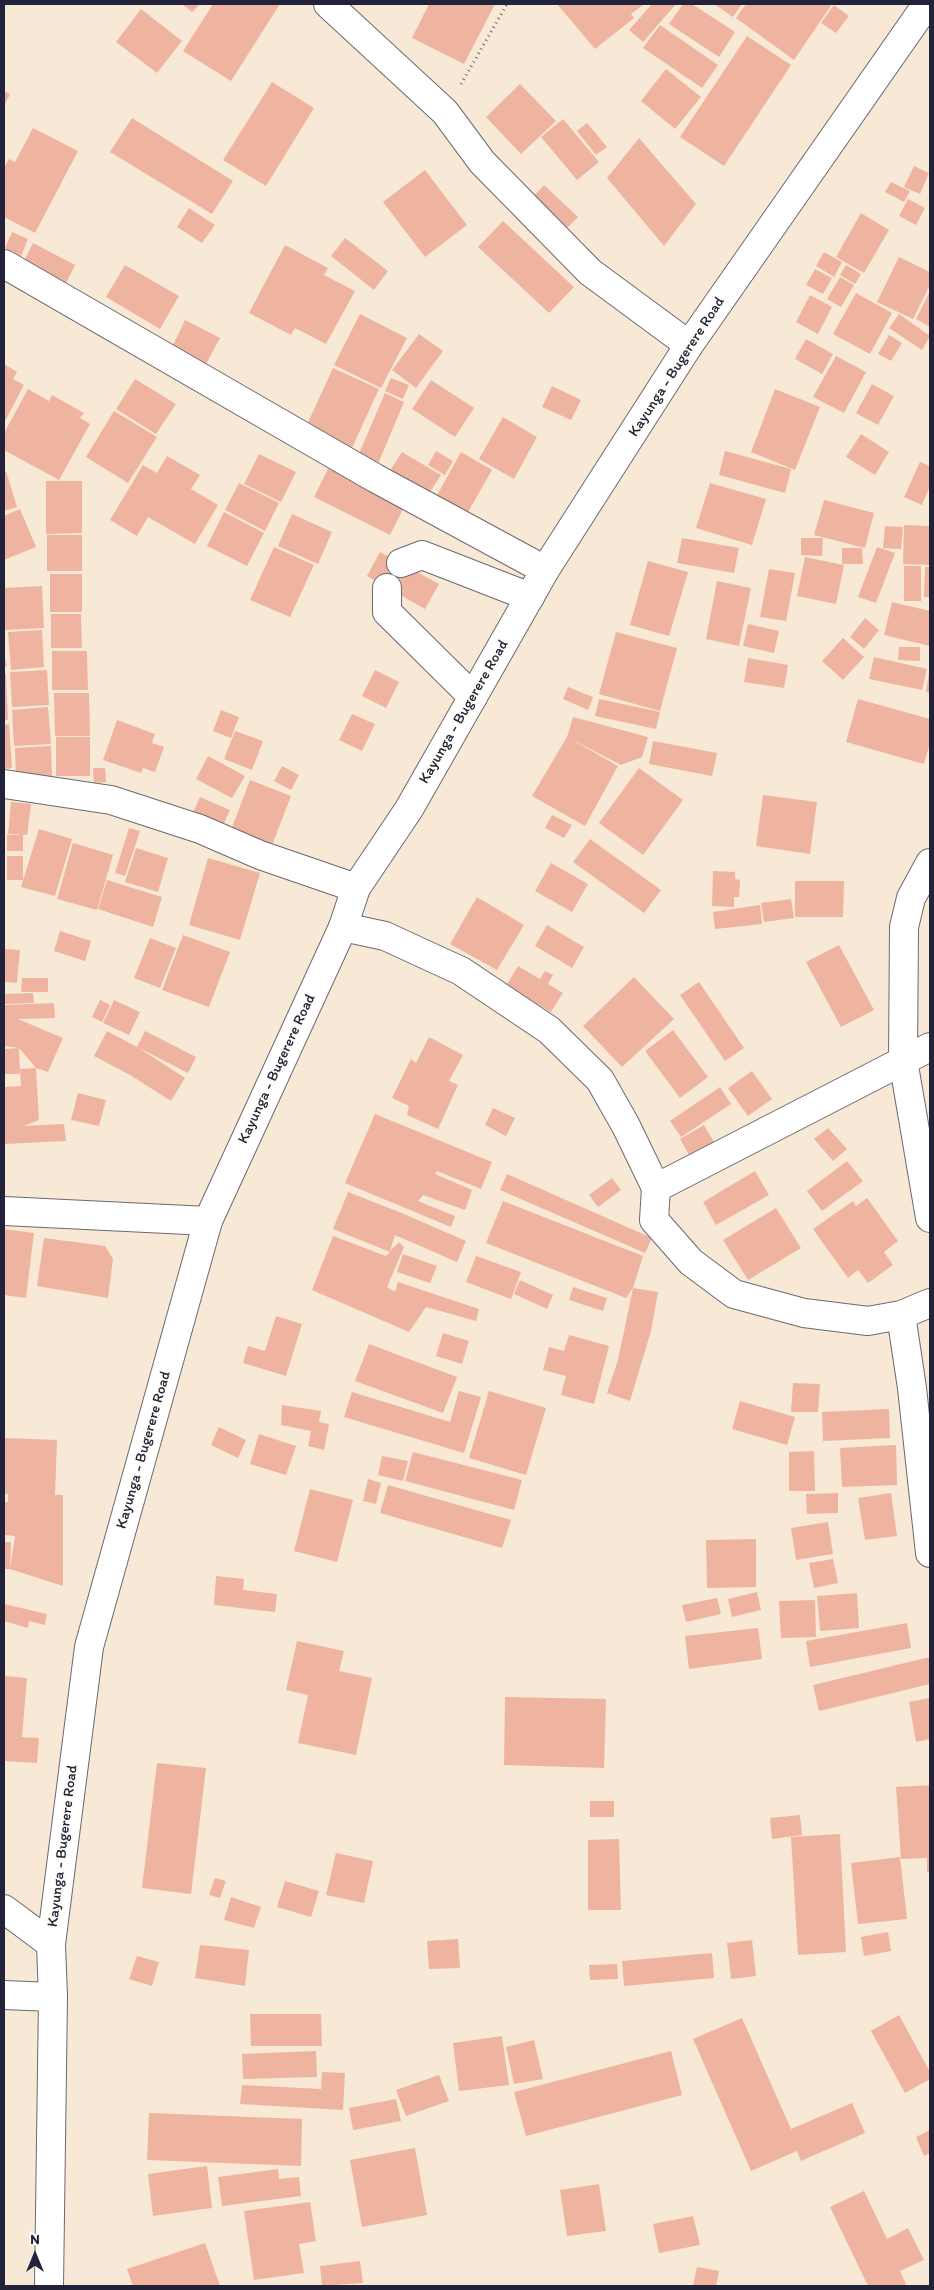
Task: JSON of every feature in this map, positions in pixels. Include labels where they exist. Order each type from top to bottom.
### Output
[{"type":"street","points":[[328,4],[445,112],[482,162],[590,272],[689,345]]},
{"type":"street","name":"Kayunga - Bugerere Road","points":[[49,2286],[53,1997],[51,1944],[89,1647],[208,1222],[342,927],[356,888],[409,809],[546,570],[689,345],[927,6]]},
{"type":"street","points":[[4,264],[375,478],[546,570]]},
{"type":"street","points":[[401,563],[422,555],[530,597]]},
{"type":"street","points":[[387,588],[387,612],[473,697]]},
{"type":"street","points":[[4,784],[111,800],[200,828],[260,855],[356,888]]},
{"type":"street","points":[[930,863],[911,898],[904,926],[903,1060],[930,1218]]},
{"type":"street","points":[[342,927],[385,936],[461,972],[550,1030],[600,1080],[626,1126],[656,1188],[654,1220],[690,1262],[734,1294],[804,1313],[868,1321],[901,1315],[930,1303]]},
{"type":"street","points":[[656,1188],[930,1047]]},
{"type":"street","points":[[4,1211],[208,1222]]},
{"type":"street","points":[[901,1315],[912,1388],[930,1553]]},
{"type":"street","points":[[4,1909],[51,1944]]},
{"type":"street","points":[[4,1995],[53,1997]]},
{"type":"path","points":[[445,112],[506,4]]},
{"type":"building","points":[[182,4],[200,4],[192,12]]},
{"type":"building","points":[[213,4],[280,4],[231,81],[183,51]]},
{"type":"building","points":[[429,4],[495,4],[464,64],[412,38]]},
{"type":"building","points":[[557,4],[644,4],[631,14],[634,18],[595,49]]},
{"type":"building","points":[[652,4],[676,4],[643,42],[629,30]]},
{"type":"building","points":[[683,4],[692,4],[735,32],[719,57],[669,24]]},
{"type":"building","points":[[714,4],[742,4],[733,17]]},
{"type":"building","points":[[746,4],[832,4],[794,60],[736,18]]},
{"type":"building","points":[[834,5],[849,16],[836,33],[821,23]]},
{"type":"building","points":[[141,9],[182,41],[157,73],[116,42]]},
{"type":"building","points":[[660,25],[718,65],[702,88],[643,48]]},
{"type":"building","points":[[747,36],[791,65],[724,166],[680,137]]},
{"type":"building","points":[[666,69],[701,97],[675,129],[641,101]]},
{"type":"building","points":[[272,82],[314,108],[266,186],[223,160]]},
{"type":"building","points":[[520,84],[556,121],[521,154],[486,117]]},
{"type":"building","points":[[4,91],[10,94],[4,106]]},
{"type":"building","points":[[132,118],[233,181],[212,214],[110,152]]},
{"type":"building","points":[[563,119],[599,162],[577,180],[541,137]]},
{"type":"building","points":[[587,123],[607,147],[596,155],[577,131]]},
{"type":"building","points":[[33,128],[78,151],[35,233],[4,217],[4,168],[9,159],[15,162]]},
{"type":"building","points":[[639,138],[696,204],[664,246],[607,178]]},
{"type":"building","points":[[914,166],[929,173],[920,194],[904,187]]},
{"type":"building","points":[[425,170],[467,225],[425,257],[383,202]]},
{"type":"building","points":[[891,182],[910,191],[904,202],[885,192]]},
{"type":"building","points":[[544,185],[578,217],[562,233],[528,202]]},
{"type":"building","points":[[908,199],[925,208],[916,225],[899,216]]},
{"type":"building","points":[[189,208],[215,225],[202,243],[177,227]]},
{"type":"building","points":[[861,213],[889,230],[864,273],[836,257]]},
{"type":"building","points":[[503,221],[574,287],[549,313],[478,247]]},
{"type":"building","points":[[12,232],[28,239],[21,256],[5,248]]},
{"type":"building","points":[[345,238],[388,271],[374,290],[331,256]]},
{"type":"building","points":[[33,243],[75,265],[65,285],[23,263]]},
{"type":"building","points":[[285,245],[328,268],[324,275],[355,291],[326,344],[295,328],[291,335],[249,313]]},
{"type":"building","points":[[824,252],[842,262],[834,277],[816,266]]},
{"type":"building","points":[[899,257],[930,272],[930,285],[913,319],[877,302]]},
{"type":"building","points":[[125,265],[179,296],[160,329],[106,297]]},
{"type":"building","points":[[846,265],[861,274],[855,284],[840,275]]},
{"type":"building","points":[[815,269],[832,278],[823,294],[806,285]]},
{"type":"building","points":[[840,277],[854,285],[841,307],[827,299]]},
{"type":"building","points":[[930,291],[930,327],[916,319]]},
{"type":"building","points":[[856,293],[892,313],[870,354],[833,334]]},
{"type":"building","points":[[810,295],[832,307],[818,334],[796,322]]},
{"type":"building","points":[[360,314],[407,338],[381,388],[334,365]]},
{"type":"building","points":[[899,314],[930,336],[922,350],[889,328]]},
{"type":"building","points":[[185,320],[220,338],[206,364],[172,347]]},
{"type":"building","points":[[419,334],[443,351],[416,388],[392,370]]},
{"type":"building","points":[[889,335],[902,343],[891,361],[878,354]]},
{"type":"building","points":[[806,339],[833,354],[822,374],[795,359]]},
{"type":"building","points":[[836,356],[866,372],[844,413],[813,397]]},
{"type":"building","points":[[4,364],[17,372],[13,379],[24,385],[4,423]]},
{"type":"building","points":[[333,368],[379,389],[351,450],[305,429]]},
{"type":"building","points":[[391,378],[409,385],[403,399],[385,391]]},
{"type":"building","points":[[135,379],[176,404],[156,434],[116,409]]},
{"type":"building","points":[[431,380],[474,408],[455,437],[412,409]]},
{"type":"building","points":[[872,384],[894,396],[878,425],[856,413]]},
{"type":"building","points":[[552,386],[581,400],[571,420],[542,407]]},
{"type":"building","points":[[28,389],[49,401],[52,395],[84,413],[80,418],[90,424],[59,480],[4,450],[4,433]]},
{"type":"building","points":[[775,389],[820,407],[795,470],[751,452]]},
{"type":"building","points":[[385,393],[404,402],[378,464],[358,456]]},
{"type":"building","points":[[114,411],[157,437],[128,483],[86,457]]},
{"type":"building","points":[[503,417],[537,437],[514,479],[479,459]]},
{"type":"building","points":[[861,434],[889,452],[875,475],[846,457]]},
{"type":"building","points":[[436,451],[453,461],[445,475],[428,465]]},
{"type":"building","points":[[725,451],[791,469],[785,493],[719,475]]},
{"type":"building","points":[[402,452],[441,475],[426,498],[388,474]]},
{"type":"building","points":[[461,452],[492,470],[467,514],[436,497]]},
{"type":"building","points":[[259,454],[296,472],[281,502],[244,484]]},
{"type":"building","points":[[167,456],[200,475],[191,489],[218,505],[195,544],[148,517],[137,536],[110,520],[143,465],[157,473]]},
{"type":"building","points":[[920,462],[930,466],[930,486],[922,505],[904,497]]},
{"type":"building","points":[[329,467],[405,505],[390,535],[314,497]]},
{"type":"building","points":[[6,471],[17,507],[4,511],[4,472]]},
{"type":"building","points":[[46,481],[82,481],[82,533],[46,534]]},
{"type":"building","points":[[239,483],[279,503],[265,531],[225,510]]},
{"type":"building","points":[[710,483],[766,499],[752,545],[696,528]]},
{"type":"building","points":[[824,500],[874,513],[865,548],[814,535]]},
{"type":"building","points":[[20,509],[36,547],[4,560],[4,516]]},
{"type":"building","points":[[224,512],[264,533],[247,566],[207,546]]},
{"type":"building","points":[[292,514],[332,532],[318,564],[278,546]]},
{"type":"building","points":[[904,525],[930,526],[930,565],[903,564]]},
{"type":"building","points":[[885,526],[903,527],[901,549],[883,548]]},
{"type":"building","points":[[47,535],[82,535],[82,571],[47,571]]},
{"type":"building","points":[[682,538],[739,548],[734,573],[677,563]]},
{"type":"building","points":[[801,538],[823,538],[822,556],[801,555]]},
{"type":"building","points":[[274,547],[314,565],[290,617],[250,600]]},
{"type":"building","points":[[877,547],[895,553],[876,603],[858,597]]},
{"type":"building","points":[[842,548],[862,548],[863,564],[842,564]]},
{"type":"building","points":[[380,552],[439,584],[425,609],[367,576]]},
{"type":"building","points":[[805,557],[844,565],[836,604],[797,596]]},
{"type":"building","points":[[648,561],[688,572],[669,636],[630,625]]},
{"type":"building","points":[[904,566],[921,566],[921,601],[904,601]]},
{"type":"building","points":[[925,567],[930,567],[930,597],[924,597]]},
{"type":"building","points":[[769,569],[795,573],[786,621],[760,617]]},
{"type":"building","points":[[50,574],[82,574],[82,612],[50,612]]},
{"type":"building","points":[[717,581],[751,588],[739,646],[706,639]]},
{"type":"building","points":[[42,586],[44,628],[5,630],[4,588]]},
{"type":"building","points":[[892,602],[930,611],[930,646],[884,635]]},
{"type":"building","points":[[51,614],[81,614],[82,648],[51,648]]},
{"type":"building","points":[[865,618],[879,630],[864,649],[850,637]]},
{"type":"building","points":[[748,624],[779,631],[774,653],[743,646]]},
{"type":"building","points":[[42,630],[44,667],[11,670],[8,632]]},
{"type":"building","points":[[616,632],[677,648],[660,711],[599,694]]},
{"type":"building","points":[[843,638],[864,657],[843,680],[822,661]]},
{"type":"building","points":[[899,647],[920,647],[920,661],[898,660]]},
{"type":"building","points":[[52,651],[87,651],[88,690],[52,690]]},
{"type":"building","points":[[4,654],[7,666],[4,666]]},
{"type":"building","points":[[874,657],[927,669],[922,690],[869,679]]},
{"type":"building","points":[[748,658],[788,665],[784,688],[744,682]]},
{"type":"building","points":[[47,670],[49,705],[12,707],[10,672]]},
{"type":"building","points":[[375,670],[399,682],[386,708],[362,696]]},
{"type":"building","points":[[930,673],[930,693],[926,692]]},
{"type":"building","points":[[4,674],[6,674],[8,720],[4,720]]},
{"type":"building","points":[[568,687],[593,697],[588,710],[563,699]]},
{"type":"building","points":[[54,693],[89,693],[90,736],[55,736]]},
{"type":"building","points":[[599,699],[660,712],[656,729],[595,716]]},
{"type":"building","points":[[858,699],[930,719],[930,743],[924,764],[846,742]]},
{"type":"building","points":[[48,707],[51,744],[14,746],[12,710]]},
{"type":"building","points":[[221,710],[239,717],[231,738],[213,731]]},
{"type":"building","points":[[352,714],[375,724],[362,751],[339,740]]},
{"type":"building","points":[[573,717],[648,737],[642,757],[621,765],[569,738],[618,766],[585,826],[532,796],[567,737]]},
{"type":"building","points":[[117,720],[155,734],[152,743],[164,747],[155,772],[143,768],[141,773],[103,760]]},
{"type":"building","points":[[9,724],[12,768],[4,769],[4,725]]},
{"type":"building","points":[[235,731],[263,741],[252,770],[224,759]]},
{"type":"building","points":[[56,737],[90,737],[90,776],[56,776]]},
{"type":"building","points":[[653,741],[717,753],[712,776],[649,764]]},
{"type":"building","points":[[51,746],[52,777],[16,779],[15,748]]},
{"type":"building","points":[[208,756],[245,776],[232,798],[196,779]]},
{"type":"building","points":[[282,766],[299,775],[291,790],[274,781]]},
{"type":"building","points":[[93,768],[105,768],[106,782],[94,783]]},
{"type":"building","points":[[639,768],[683,800],[643,855],[599,823]]},
{"type":"building","points":[[250,780],[291,796],[271,848],[230,833]]},
{"type":"building","points":[[763,795],[817,802],[810,854],[756,846]]},
{"type":"building","points":[[200,797],[230,810],[221,830],[191,817]]},
{"type":"building","points":[[11,802],[31,804],[27,835],[8,834]]},
{"type":"building","points":[[552,815],[572,825],[564,838],[545,828]]},
{"type":"building","points":[[129,828],[140,831],[125,876],[115,873]]},
{"type":"building","points":[[39,829],[72,839],[55,896],[21,887]]},
{"type":"building","points":[[7,835],[23,835],[23,851],[7,851]]},
{"type":"building","points":[[590,839],[661,890],[644,913],[573,862]]},
{"type":"building","points":[[73,843],[113,855],[97,910],[57,899]]},
{"type":"building","points":[[136,848],[168,858],[158,892],[125,882]]},
{"type":"building","points":[[7,856],[23,856],[23,880],[7,880]]},
{"type":"building","points":[[208,858],[260,873],[240,940],[189,925]]},
{"type":"building","points":[[551,863],[588,884],[572,912],[535,891]]},
{"type":"building","points":[[713,871],[735,872],[735,879],[740,880],[739,897],[734,897],[734,907],[712,906]]},
{"type":"building","points":[[107,880],[162,897],[153,927],[98,909]]},
{"type":"building","points":[[795,881],[844,881],[843,917],[795,917]]},
{"type":"building","points":[[477,897],[524,925],[497,970],[450,944]]},
{"type":"building","points":[[791,899],[794,918],[764,922],[761,903]]},
{"type":"building","points":[[760,905],[762,924],[715,929],[713,912]]},
{"type":"building","points":[[547,925],[584,947],[572,968],[535,946]]},
{"type":"building","points":[[60,931],[91,941],[85,961],[54,951]]},
{"type":"building","points":[[183,935],[230,952],[209,1007],[162,990]]},
{"type":"building","points":[[150,938],[176,948],[160,988],[134,978]]},
{"type":"building","points":[[839,945],[874,1010],[841,1027],[806,962]]},
{"type":"building","points":[[5,949],[20,950],[17,983],[4,982]]},
{"type":"building","points":[[518,966],[540,979],[545,971],[553,975],[548,984],[563,993],[551,1012],[506,986]]},
{"type":"building","points":[[634,977],[674,1019],[622,1067],[583,1026]]},
{"type":"building","points":[[22,978],[48,978],[48,992],[21,992]]},
{"type":"building","points":[[699,982],[744,1048],[725,1061],[680,995]]},
{"type":"building","points":[[33,993],[34,1003],[4,1004],[4,994]]},
{"type":"building","points":[[100,1000],[110,1005],[102,1022],[92,1017]]},
{"type":"building","points":[[114,1000],[140,1012],[129,1035],[103,1023]]},
{"type":"building","points":[[54,1003],[55,1018],[18,1019],[63,1038],[48,1072],[36,1068],[19,1048],[4,1046],[4,1005]]},
{"type":"building","points":[[673,1030],[708,1077],[680,1098],[645,1051]]},
{"type":"building","points":[[107,1031],[137,1047],[145,1031],[196,1057],[188,1073],[139,1048],[185,1078],[171,1101],[130,1075],[94,1056]]},
{"type":"building","points":[[429,1037],[463,1055],[449,1081],[458,1085],[438,1129],[407,1115],[409,1106],[392,1098],[411,1059],[416,1063]]},
{"type":"building","points":[[19,1048],[20,1074],[4,1074],[4,1049]]},
{"type":"building","points":[[36,1068],[39,1120],[24,1126],[64,1124],[66,1141],[4,1144],[4,1087],[21,1086],[20,1069]]},
{"type":"building","points":[[752,1071],[772,1099],[748,1116],[728,1088]]},
{"type":"building","points":[[720,1087],[731,1104],[681,1137],[670,1121]]},
{"type":"building","points":[[78,1093],[106,1100],[99,1126],[71,1120]]},
{"type":"building","points":[[493,1108],[515,1118],[506,1136],[485,1125]]},
{"type":"building","points":[[375,1114],[492,1162],[481,1189],[437,1171],[435,1174],[472,1190],[465,1210],[423,1195],[418,1201],[455,1216],[451,1227],[345,1183]]},
{"type":"building","points":[[704,1125],[717,1147],[693,1162],[680,1139]]},
{"type":"building","points":[[828,1128],[847,1149],[833,1161],[814,1139]]},
{"type":"building","points":[[847,1161],[863,1181],[822,1211],[807,1191]]},
{"type":"building","points":[[755,1171],[769,1195],[716,1225],[703,1202]]},
{"type":"building","points":[[507,1174],[652,1238],[645,1253],[500,1190]]},
{"type":"building","points":[[612,1178],[621,1190],[598,1207],[589,1195]]},
{"type":"building","points":[[348,1192],[466,1241],[457,1262],[395,1235],[390,1251],[399,1242],[404,1247],[387,1287],[395,1292],[398,1282],[479,1309],[476,1321],[426,1307],[409,1332],[312,1290],[333,1236],[386,1256],[390,1252],[333,1229]]},
{"type":"building","points":[[867,1198],[898,1241],[884,1252],[893,1265],[868,1283],[858,1270],[848,1278],[813,1229],[853,1201],[856,1206]]},
{"type":"building","points":[[503,1201],[643,1256],[633,1288],[626,1298],[486,1243]]},
{"type":"building","points":[[776,1208],[801,1248],[748,1280],[723,1240]]},
{"type":"building","points":[[4,1229],[34,1233],[26,1298],[4,1295]]},
{"type":"building","points":[[44,1238],[105,1246],[113,1259],[108,1298],[37,1286]]},
{"type":"building","points":[[403,1254],[437,1266],[430,1283],[397,1272]]},
{"type":"building","points":[[476,1256],[521,1272],[511,1299],[466,1282]]},
{"type":"building","points":[[520,1280],[553,1295],[547,1309],[514,1294]]},
{"type":"building","points":[[573,1287],[607,1298],[603,1311],[569,1300]]},
{"type":"building","points":[[633,1288],[658,1292],[651,1331],[630,1401],[607,1393],[618,1360]]},
{"type":"building","points":[[276,1316],[302,1324],[286,1376],[243,1363],[248,1346],[265,1351]]},
{"type":"building","points":[[443,1333],[469,1341],[462,1364],[436,1356]]},
{"type":"building","points":[[569,1335],[609,1346],[594,1404],[561,1395],[566,1376],[543,1370],[549,1347],[564,1351]]},
{"type":"building","points":[[369,1344],[457,1377],[443,1413],[355,1381]]},
{"type":"building","points":[[793,1383],[820,1384],[818,1412],[791,1412]]},
{"type":"building","points":[[459,1391],[481,1397],[464,1453],[344,1417],[352,1392],[450,1422]]},
{"type":"building","points":[[489,1391],[546,1408],[526,1475],[469,1458]]},
{"type":"building","points":[[740,1401],[795,1417],[787,1445],[732,1429]]},
{"type":"building","points":[[282,1405],[321,1411],[319,1422],[329,1424],[324,1450],[308,1446],[311,1431],[281,1425]]},
{"type":"building","points":[[889,1409],[890,1438],[823,1441],[822,1412]]},
{"type":"building","points":[[219,1427],[246,1440],[238,1458],[211,1445]]},
{"type":"building","points":[[259,1434],[296,1446],[286,1475],[250,1464]]},
{"type":"building","points":[[4,1438],[57,1440],[55,1495],[63,1495],[63,1586],[10,1569],[15,1536],[4,1535],[4,1502],[8,1502],[8,1494],[4,1494]]},
{"type":"building","points":[[896,1445],[897,1485],[842,1487],[840,1448]]},
{"type":"building","points":[[814,1451],[815,1491],[789,1491],[789,1452]]},
{"type":"building","points":[[413,1452],[522,1480],[514,1510],[405,1481]]},
{"type":"building","points":[[382,1456],[408,1461],[403,1481],[378,1475]]},
{"type":"building","points":[[368,1479],[381,1483],[376,1504],[363,1501]]},
{"type":"building","points":[[388,1485],[511,1520],[502,1548],[380,1513]]},
{"type":"building","points":[[310,1489],[353,1500],[337,1562],[294,1551]]},
{"type":"building","points":[[838,1493],[838,1513],[807,1514],[806,1494]]},
{"type":"building","points":[[891,1493],[897,1536],[865,1540],[858,1498]]},
{"type":"building","points":[[828,1522],[833,1554],[796,1560],[791,1528]]},
{"type":"building","points":[[756,1539],[756,1587],[707,1588],[706,1540]]},
{"type":"building","points":[[4,1542],[11,1542],[10,1569],[4,1569]]},
{"type":"building","points":[[833,1559],[838,1583],[814,1588],[809,1563]]},
{"type":"building","points":[[216,1576],[244,1579],[243,1590],[277,1594],[275,1612],[214,1605]]},
{"type":"building","points":[[757,1592],[761,1610],[732,1617],[728,1599]]},
{"type":"building","points":[[857,1593],[859,1628],[820,1631],[817,1596]]},
{"type":"building","points":[[717,1598],[721,1614],[686,1622],[682,1605]]},
{"type":"building","points":[[815,1600],[816,1637],[781,1638],[779,1601]]},
{"type":"building","points":[[4,1604],[47,1614],[45,1625],[29,1621],[28,1628],[4,1621]]},
{"type":"building","points":[[907,1623],[911,1648],[810,1667],[806,1641]]},
{"type":"building","points":[[758,1628],[762,1659],[689,1669],[685,1636]]},
{"type":"building","points":[[297,1641],[344,1651],[339,1671],[372,1678],[356,1755],[298,1743],[308,1695],[286,1690]]},
{"type":"building","points":[[930,1657],[930,1684],[819,1711],[813,1685]]},
{"type":"building","points":[[4,1676],[27,1678],[22,1737],[39,1738],[37,1763],[4,1761]]},
{"type":"building","points":[[505,1697],[606,1699],[604,1768],[504,1765]]},
{"type":"building","points":[[930,1698],[930,1739],[916,1742],[909,1702]]},
{"type":"building","points":[[157,1763],[206,1768],[191,1894],[142,1888]]},
{"type":"building","points":[[930,1785],[930,1872],[927,1872],[927,1858],[901,1859],[896,1787]]},
{"type":"building","points":[[590,1801],[614,1801],[614,1817],[590,1817]]},
{"type":"building","points":[[800,1815],[802,1835],[772,1839],[770,1818]]},
{"type":"building","points":[[840,1834],[846,1952],[798,1955],[791,1837]]},
{"type":"building","points":[[619,1839],[621,1910],[588,1910],[588,1840]]},
{"type":"building","points":[[336,1853],[373,1861],[364,1903],[326,1895]]},
{"type":"building","points":[[900,1857],[907,1919],[858,1924],[851,1863]]},
{"type":"building","points":[[215,1878],[226,1881],[220,1898],[209,1895]]},
{"type":"building","points":[[285,1881],[319,1891],[311,1917],[277,1907]]},
{"type":"building","points":[[231,1897],[261,1907],[254,1928],[224,1920]]},
{"type":"building","points":[[888,1932],[891,1951],[864,1956],[861,1937]]},
{"type":"building","points":[[458,1939],[460,1968],[429,1969],[427,1941]]},
{"type":"building","points":[[752,1940],[756,1976],[731,1979],[727,1943]]},
{"type":"building","points":[[200,1945],[249,1950],[245,1986],[195,1978]]},
{"type":"building","points":[[712,1953],[714,1978],[624,1986],[622,1961]]},
{"type":"building","points":[[137,1956],[159,1962],[152,1986],[129,1979]]},
{"type":"building","points":[[617,1964],[618,1979],[590,1980],[589,1965]]},
{"type":"building","points":[[250,2014],[321,2014],[322,2046],[251,2046]]},
{"type":"building","points":[[899,2015],[930,2072],[930,2079],[905,2093],[871,2031]]},
{"type":"building","points":[[742,2018],[791,2129],[852,2103],[865,2133],[801,2161],[797,2151],[751,2171],[693,2039]]},
{"type":"building","points":[[502,2036],[509,2085],[459,2091],[453,2043]]},
{"type":"building","points":[[534,2040],[543,2079],[514,2084],[506,2047]]},
{"type":"building","points":[[316,2051],[317,2077],[243,2079],[242,2054]]},
{"type":"building","points":[[671,2051],[682,2095],[526,2136],[514,2092]]},
{"type":"building","points":[[322,2072],[345,2073],[343,2110],[240,2104],[242,2085],[321,2089]]},
{"type":"building","points":[[439,2075],[449,2101],[406,2116],[396,2090]]},
{"type":"building","points":[[396,2099],[401,2121],[353,2130],[349,2108]]},
{"type":"building","points":[[149,2113],[302,2119],[301,2166],[147,2160]]},
{"type":"building","points":[[930,2130],[930,2153],[924,2156],[916,2137]]},
{"type":"building","points":[[415,2148],[427,2215],[362,2227],[350,2160]]},
{"type":"building","points":[[207,2166],[212,2208],[153,2216],[148,2174]]},
{"type":"building","points":[[278,2169],[279,2179],[299,2177],[301,2196],[222,2206],[218,2177]]},
{"type":"building","points":[[599,2184],[606,2231],[567,2236],[560,2190]]},
{"type":"building","points":[[864,2191],[887,2239],[908,2228],[924,2260],[900,2271],[906,2284],[902,2286],[868,2286],[830,2207]]},
{"type":"building","points":[[310,2202],[316,2241],[299,2244],[304,2273],[254,2280],[244,2211]]},
{"type":"building","points":[[693,2216],[700,2245],[659,2253],[653,2224]]},
{"type":"building","points":[[205,2243],[220,2286],[133,2286],[127,2269]]},
{"type":"building","points":[[360,2261],[363,2283],[322,2286],[320,2266]]},
{"type":"building","points":[[697,2267],[719,2271],[716,2286],[693,2286]]}]
